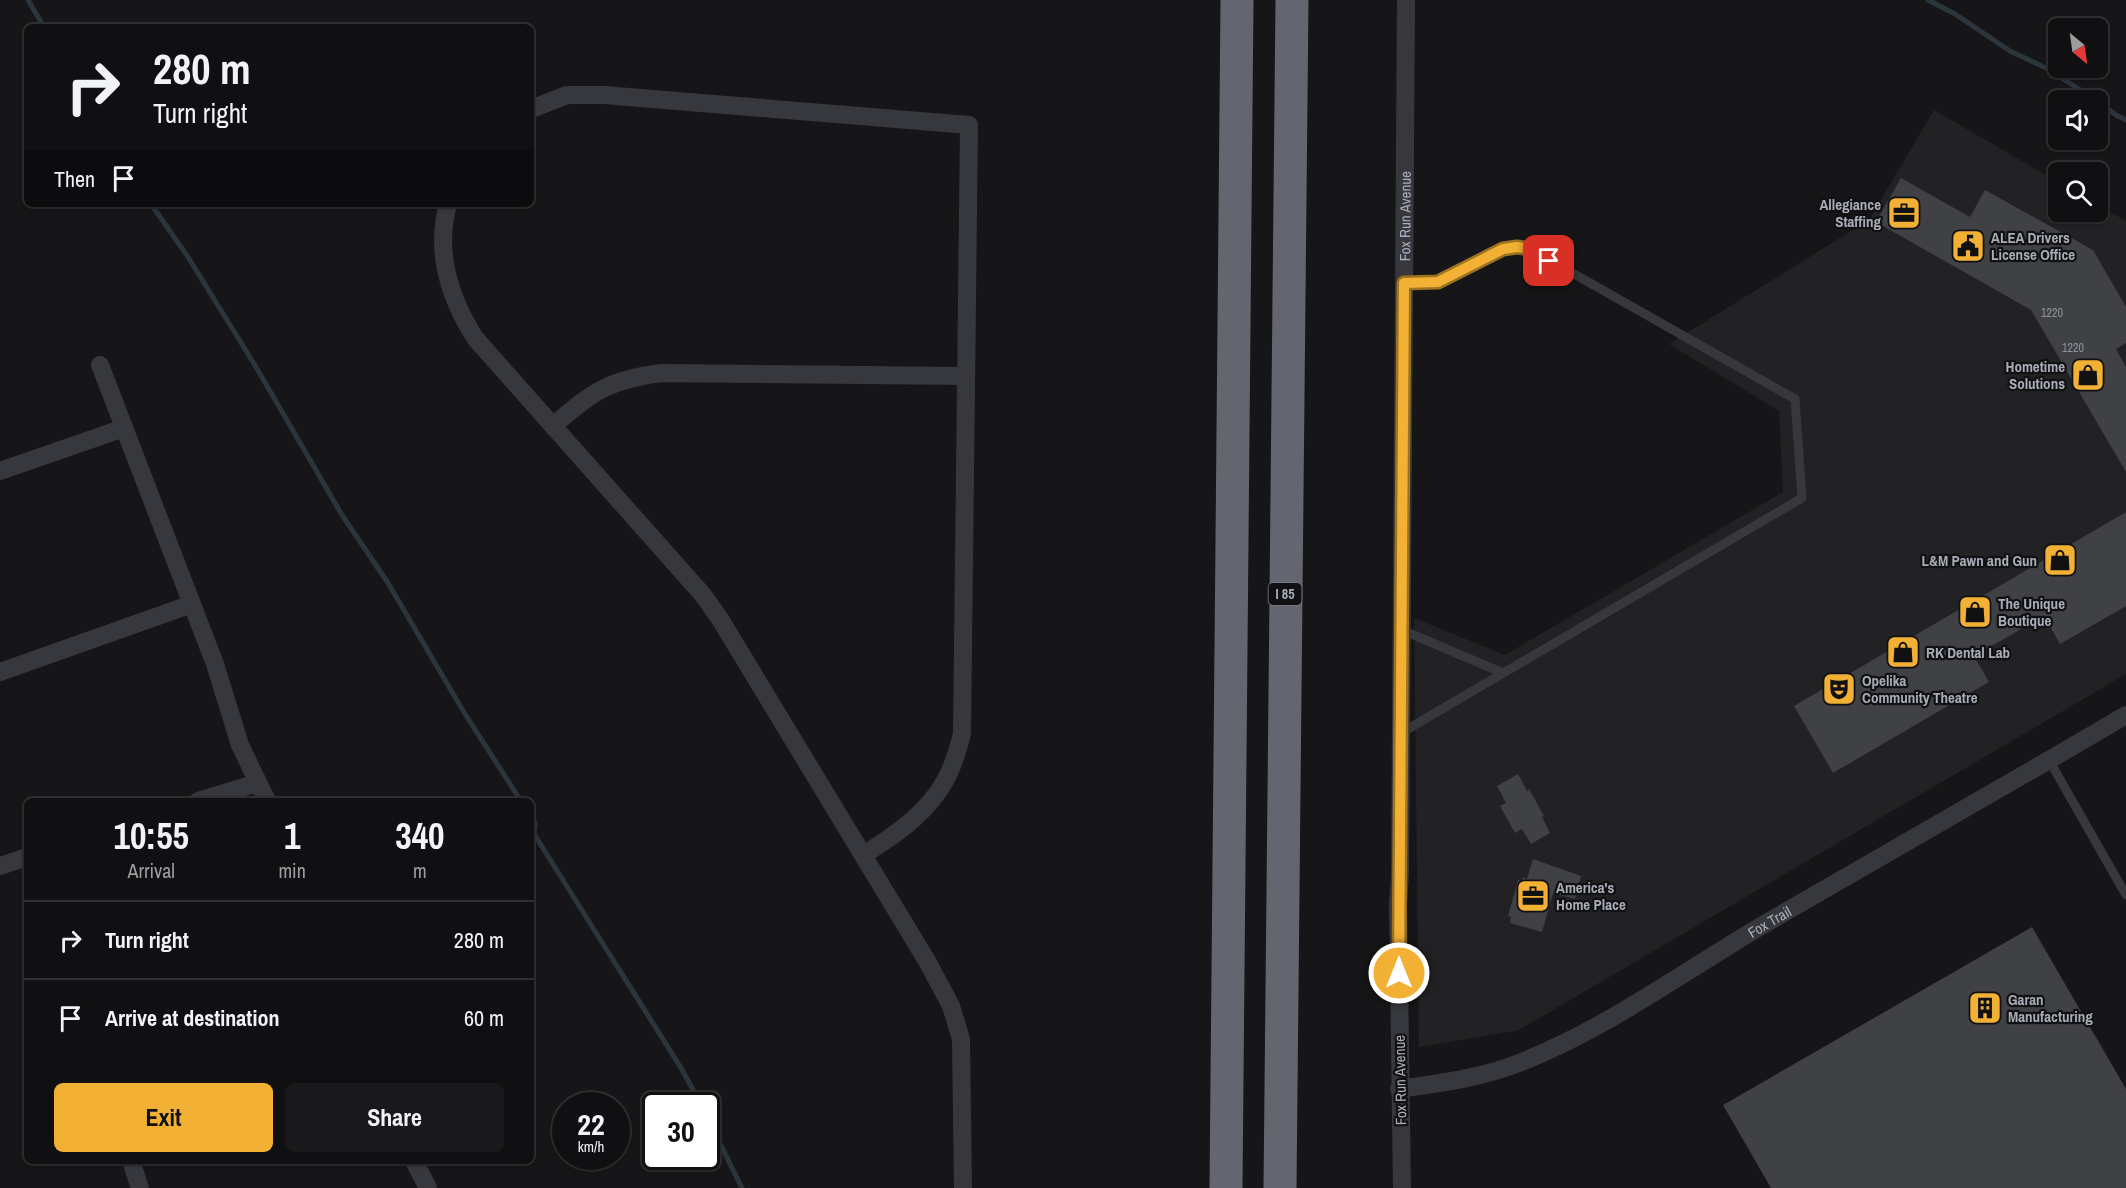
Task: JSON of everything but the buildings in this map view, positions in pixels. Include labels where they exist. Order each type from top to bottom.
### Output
[{"type":"highway","points":[[1226,1188],[1237,0]]},
{"type":"highway","name":"I 85","points":[[1280,1188],[1292,0]]},
{"type":"street","name":"Fox Run Avenue","points":[[1402,1188],[1398,904],[1407,0]]},
{"type":"street","points":[[534,108],[567,95],[604,94],[969,125],[963,734],[952,768],[937,795],[914,819],[863,855]]},
{"type":"street","points":[[447,207],[442,225],[443,254],[448,286],[461,316],[475,338],[703,595],[720,619],[863,855],[951,1006],[961,1039],[963,1188]]},
{"type":"street","points":[[100,365],[215,664],[240,745],[265,798]]},
{"type":"street","points":[[553,426],[590,395],[607,385],[632,377],[661,373],[966,376]]},
{"type":"street","points":[[0,471],[124,428]]},
{"type":"street","points":[[0,672],[192,604]]},
{"type":"street","name":"Fox Trail","points":[[1400,1089],[1478,1076],[1519,1063],[1569,1041],[2126,715]]},
{"type":"street","points":[[208,798],[257,783]]},
{"type":"street","points":[[0,866],[24,857]]},
{"type":"street","points":[[131,1164],[140,1188]]},
{"type":"street","points":[[416,1164],[428,1188]]},
{"type":"lane","points":[[1401,733],[1802,498],[1795,399],[1530,249],[1517,247],[1503,249],[1438,282],[1404,283]]},
{"type":"lane","points":[[1402,630],[1503,673]]},
{"type":"lane","points":[[2049,760],[2126,895]]},
{"type":"shaded area","points":[[1934,110],[2048,176],[2048,222],[2108,222],[2108,210],[2126,221],[2126,674],[1519,1030],[1419,1047],[1414,618],[1505,655],[1783,492],[1779,411],[1669,344],[1869,220]]},
{"type":"waterway","points":[[28,0],[42,24]]},
{"type":"waterway","points":[[1928,0],[1955,14],[2010,51],[2046,68],[2080,90]]},
{"type":"waterway","points":[[2108,109],[2126,120]]},
{"type":"waterway","points":[[153,207],[188,257],[256,367],[342,515],[388,583],[465,714],[519,798]]},
{"type":"waterway","points":[[534,822],[534,834]]},
{"type":"waterway","points":[[534,834],[694,1092]]},
{"type":"waterway","points":[[720,1143],[742,1188]]},
{"type":"place","name":"Allegiance Staffing","points":[[1904,213]]},
{"type":"place","name":"ALEA Drivers License Office","points":[[1968,246]]},
{"type":"place","name":"Hometime Solutions","points":[[2088,375]]},
{"type":"place","name":"L&M Pawn and Gun","points":[[2060,560]]},
{"type":"place","name":"The Unique Boutique","points":[[1975,612]]},
{"type":"place","name":"RK Dental Lab","points":[[1903,652]]},
{"type":"place","name":"Opelika Community Theatre","points":[[1839,689]]},
{"type":"place","name":"America's Home Place","points":[[1533,896]]},
{"type":"place","name":"Garan Manufacturing","points":[[1985,1008]]},
{"type":"route","points":[[1399,973],[1404,283],[1438,282],[1503,249],[1517,247],[1530,249],[1549,261]]}]
